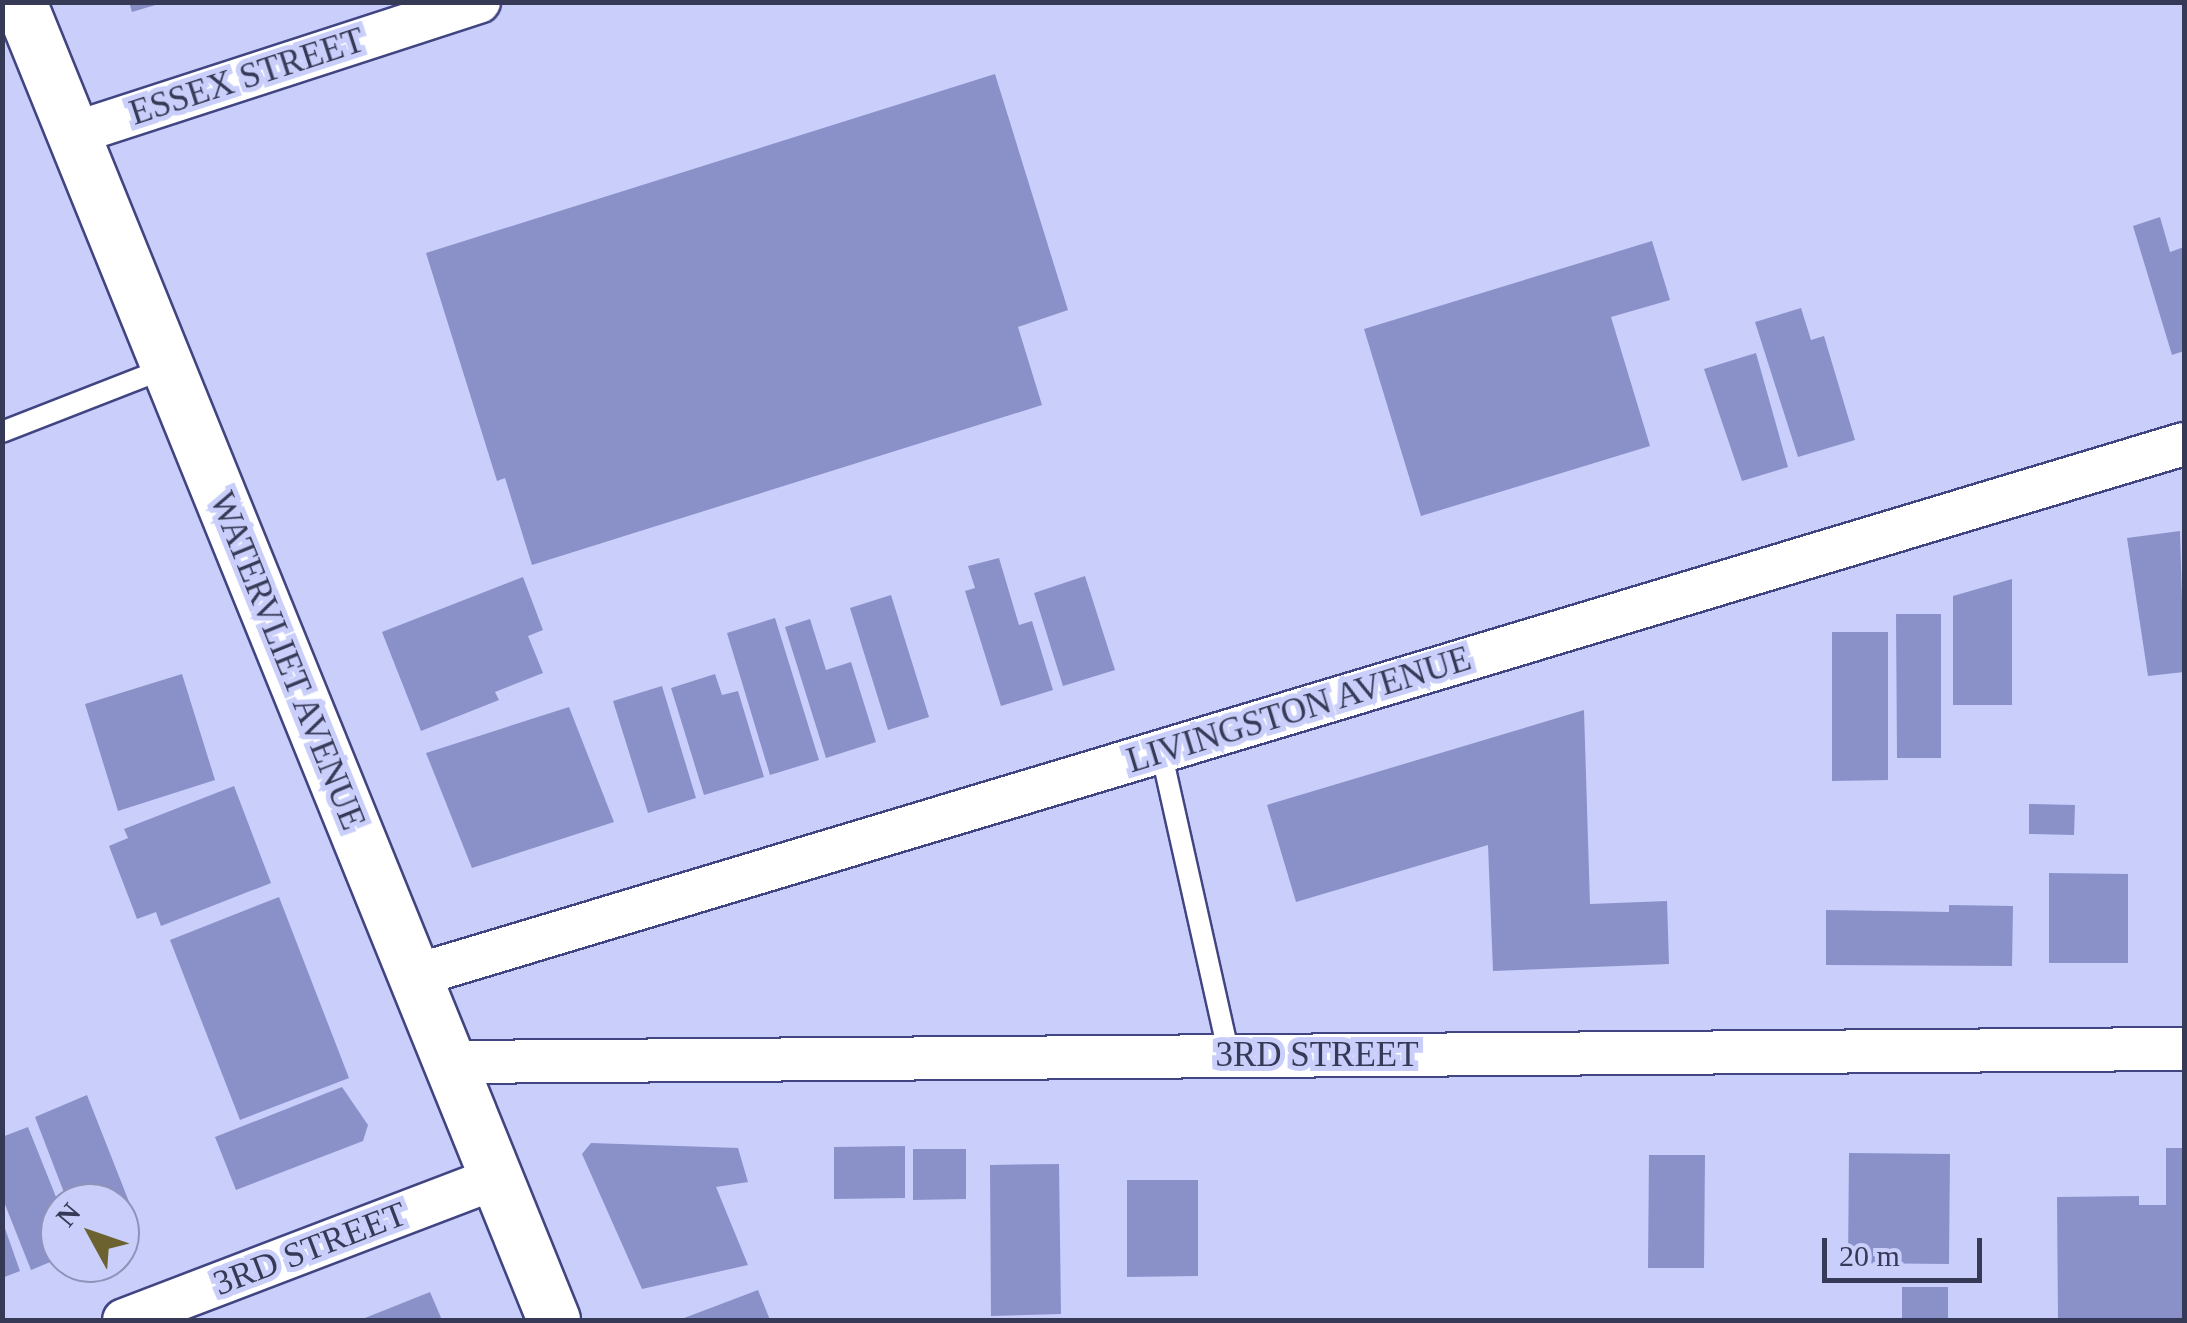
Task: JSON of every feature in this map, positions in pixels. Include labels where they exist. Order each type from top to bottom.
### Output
[{"type":"street","name":"WATERVLIET AVENUE","points":[[20,2],[554,1320]]},
{"type":"street","name":"ESSEX STREET","points":[[72,134],[479,2]]},
{"type":"street","name":"LIVINGSTON AVENUE","points":[[414,976],[2184,444]]},
{"type":"street","name":"3RD STREET","points":[[449,1062],[2184,1050]]},
{"type":"street","name":"3RD STREET","points":[[124,1320],[496,1178]]},
{"type":"lane","points":[[2,432],[168,367]]},
{"type":"lane","points":[[1161,751],[1228,1056]]},
{"type":"building","points":[[129,2],[161,2],[162,3],[132,12]]},
{"type":"building","points":[[995,74],[1068,310],[1018,327],[1042,405],[532,565],[505,478],[497,481],[426,253]]},
{"type":"building","points":[[2160,217],[2170,252],[2184,247],[2184,351],[2172,355],[2133,226]]},
{"type":"building","points":[[1652,241],[1670,300],[1611,317],[1650,446],[1421,516],[1364,329]]},
{"type":"building","points":[[1801,308],[1811,340],[1824,336],[1855,440],[1798,457],[1755,322]]},
{"type":"building","points":[[1756,353],[1788,467],[1742,481],[1704,369]]},
{"type":"building","points":[[2180,531],[2184,672],[2148,676],[2127,538]]},
{"type":"building","points":[[999,558],[1019,625],[1032,621],[1053,690],[1001,706],[965,591],[975,588],[968,566]]},
{"type":"building","points":[[1085,576],[1115,670],[1063,686],[1034,593]]},
{"type":"building","points":[[523,577],[543,630],[528,636],[543,673],[495,692],[499,700],[421,731],[382,632]]},
{"type":"building","points":[[2012,579],[2012,705],[1953,705],[1953,596]]},
{"type":"building","points":[[891,595],[929,717],[888,730],[850,608]]},
{"type":"building","points":[[1896,614],[1941,614],[1941,758],[1897,758]]},
{"type":"building","points":[[775,618],[819,760],[770,775],[727,633]]},
{"type":"building","points":[[810,619],[826,670],[851,662],[876,742],[826,758],[785,627]]},
{"type":"building","points":[[1832,632],[1888,632],[1888,780],[1832,781]]},
{"type":"building","points":[[182,674],[215,780],[118,811],[85,704]]},
{"type":"building","points":[[715,674],[722,695],[738,691],[764,777],[704,795],[671,688]]},
{"type":"building","points":[[662,686],[696,798],[648,813],[613,701]]},
{"type":"building","points":[[569,707],[614,822],[472,868],[426,753]]},
{"type":"building","points":[[1584,710],[1590,904],[1667,901],[1669,964],[1493,971],[1488,845],[1296,902],[1267,805]]},
{"type":"building","points":[[234,786],[271,883],[161,926],[156,912],[137,919],[109,846],[128,838],[124,829]]},
{"type":"building","points":[[2029,804],[2075,805],[2074,835],[2029,834]]},
{"type":"building","points":[[2049,873],[2128,874],[2128,963],[2049,963]]},
{"type":"building","points":[[279,897],[349,1078],[240,1120],[170,940]]},
{"type":"building","points":[[1949,905],[2013,906],[2012,966],[1826,965],[1826,910],[1949,912]]},
{"type":"building","points":[[342,1087],[368,1125],[363,1141],[236,1190],[215,1137]]},
{"type":"building","points":[[87,1095],[122,1183],[60,1183],[35,1117]]},
{"type":"building","points":[[28,1127],[50,1183],[40,1183],[40,1266],[31,1270],[2,1197],[2,1137]]},
{"type":"building","points":[[591,1143],[738,1148],[748,1182],[716,1187],[748,1265],[642,1289],[582,1154]]},
{"type":"building","points":[[905,1146],[905,1198],[834,1199],[834,1147]]},
{"type":"building","points":[[2166,1148],[2184,1148],[2184,1320],[2058,1320],[2057,1197],[2139,1196],[2139,1205],[2166,1205]]},
{"type":"building","points":[[913,1149],[966,1149],[966,1199],[913,1200]]},
{"type":"building","points":[[1849,1153],[1950,1154],[1949,1264],[1848,1263]]},
{"type":"building","points":[[1649,1155],[1705,1155],[1704,1268],[1648,1268]]},
{"type":"building","points":[[1059,1164],[1061,1314],[991,1316],[990,1165]]},
{"type":"building","points":[[1127,1180],[1198,1180],[1198,1276],[1127,1277]]},
{"type":"building","points":[[2,1220],[20,1271],[2,1278]]},
{"type":"building","points":[[1902,1287],[1948,1287],[1948,1320],[1902,1320]]},
{"type":"building","points":[[758,1290],[770,1320],[679,1320]]},
{"type":"building","points":[[430,1292],[442,1320],[360,1320]]}]
